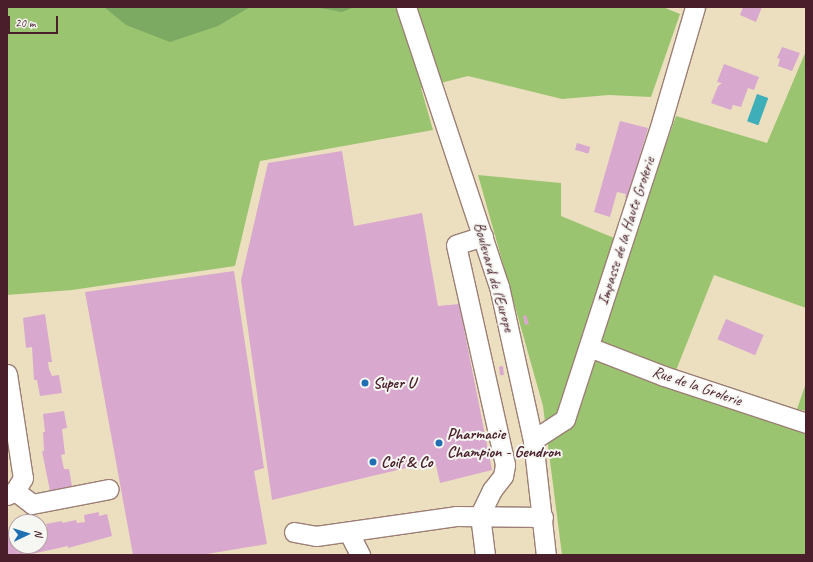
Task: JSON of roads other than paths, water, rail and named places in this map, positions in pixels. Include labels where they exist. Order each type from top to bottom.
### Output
[{"type":"street","name":"Boulevard de l'Europe","points":[[406,7],[499,286],[533,440],[543,517],[546,555]]},
{"type":"street","name":"Impasse de la Haute Grolerie","points":[[533,440],[565,419],[662,120],[694,7]]},
{"type":"street","points":[[483,236],[456,245],[505,465],[503,476],[492,490],[480,515],[485,555]]},
{"type":"street","name":"Rue de la Grolerie","points":[[589,347],[664,376],[806,423]]},
{"type":"street","points":[[7,374],[23,478],[11,493],[32,504],[109,489]]},
{"type":"street","points":[[294,532],[316,536],[349,533],[427,519],[480,515],[510,518],[543,517]]},
{"type":"street","points":[[349,533],[360,555]]},
{"type":"water","points":[[757,94],[768,98],[758,125],[747,121]]},
{"type":"place","name":"Super U","points":[[365,383]]},
{"type":"place","name":"Pharmacie Champion - Gendron","points":[[439,443]]},
{"type":"place","name":"Coif & Co","points":[[373,462]]}]
